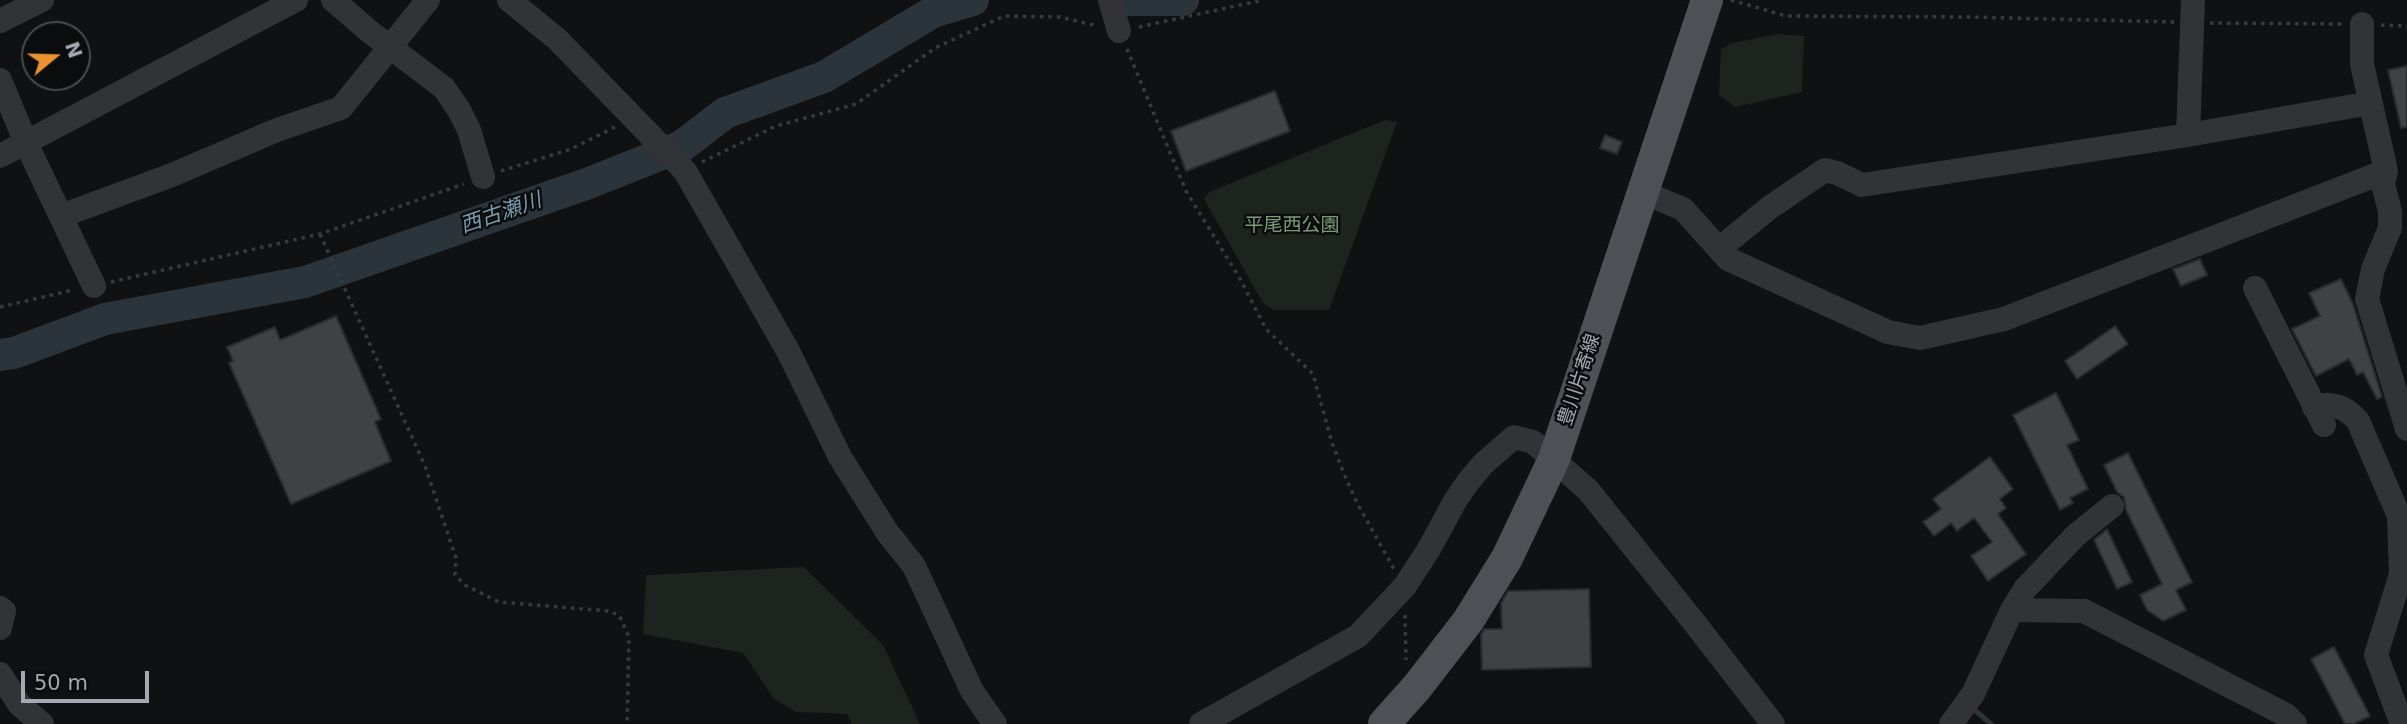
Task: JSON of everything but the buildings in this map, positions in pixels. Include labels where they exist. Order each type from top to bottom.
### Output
[{"type":"main road","name":"豊川片寄線","points":[[1391,721],[1468,621],[1507,558],[1554,459],[1707,0]]},
{"type":"street","points":[[0,21],[43,0]]},
{"type":"street","points":[[0,156],[296,0]]},
{"type":"street","points":[[333,0],[444,88],[470,130],[483,177]]},
{"type":"street","points":[[61,216],[172,175],[277,130],[341,108],[428,0]]},
{"type":"street","points":[[509,0],[557,39],[685,171],[789,351],[840,457],[887,532],[914,566],[972,691],[995,724]]},
{"type":"street","points":[[1111,3],[1119,31]]},
{"type":"street","points":[[2188,135],[2193,11]]},
{"type":"street","points":[[2362,24],[2362,64],[2386,171],[2383,184],[2390,211],[2390,228],[2374,269],[2367,299],[2407,429]]},
{"type":"street","points":[[0,80],[94,286]]},
{"type":"street","points":[[1719,249],[1769,208],[1825,170],[1862,185],[2188,135],[2371,103]]},
{"type":"street","points":[[1642,192],[1683,209],[1728,259],[1888,332],[1920,338],[2004,319],[2386,171]]},
{"type":"street","points":[[2255,288],[2319,416],[2325,404],[2347,411],[2358,421],[2399,516],[2401,574],[2376,655],[2402,724]]},
{"type":"street","points":[[1200,724],[1358,636],[1405,586],[1468,482],[1483,464],[1514,438],[1533,442],[1596,500],[1773,724]]},
{"type":"street","points":[[1951,724],[1973,694],[2012,610],[2025,589],[2075,536],[2112,506]]},
{"type":"street","points":[[2407,585],[2407,617]]},
{"type":"street","points":[[0,608],[4,611],[0,628]]},
{"type":"street","points":[[2012,610],[2084,611],[2286,715],[2295,724]]},
{"type":"street","points":[[0,674],[19,704],[43,724]]},
{"type":"path","points":[[685,171],[776,126],[856,104],[935,48],[1004,16],[1060,17],[1119,31],[1263,0]]},
{"type":"path","points":[[1731,0],[1786,16],[1970,17],[2193,11],[2407,26]]},
{"type":"path","points":[[1119,31],[1186,191],[1239,277],[1266,329],[1313,374],[1332,443],[1344,474],[1387,560],[1405,586],[1406,667],[1417,687]]},
{"type":"path","points":[[0,307],[320,234],[571,149],[633,116]]},
{"type":"path","points":[[320,234],[425,466],[456,558],[455,575],[465,585],[499,602],[608,611],[618,615],[629,636],[627,724]]},
{"type":"green space","points":[[1777,34],[1804,36],[1802,92],[1735,107],[1719,95],[1721,49],[1732,43]]},
{"type":"green space","name":"平尾西公園","points":[[1385,120],[1397,122],[1329,310],[1273,310],[1263,303],[1204,199],[1209,192]]},
{"type":"green space","points":[[804,567],[883,645],[920,724],[852,724],[847,714],[796,712],[774,699],[743,653],[643,634],[646,575]]},
{"type":"waterway","name":"西古瀬川","points":[[0,355],[14,353],[105,319],[305,282],[589,183],[682,146],[725,113],[824,77],[933,12],[973,0]]},
{"type":"waterway","name":"西古瀬川","points":[[1115,0],[1183,0]]},
{"type":"waterway","points":[[1977,712],[1991,724]]}]
